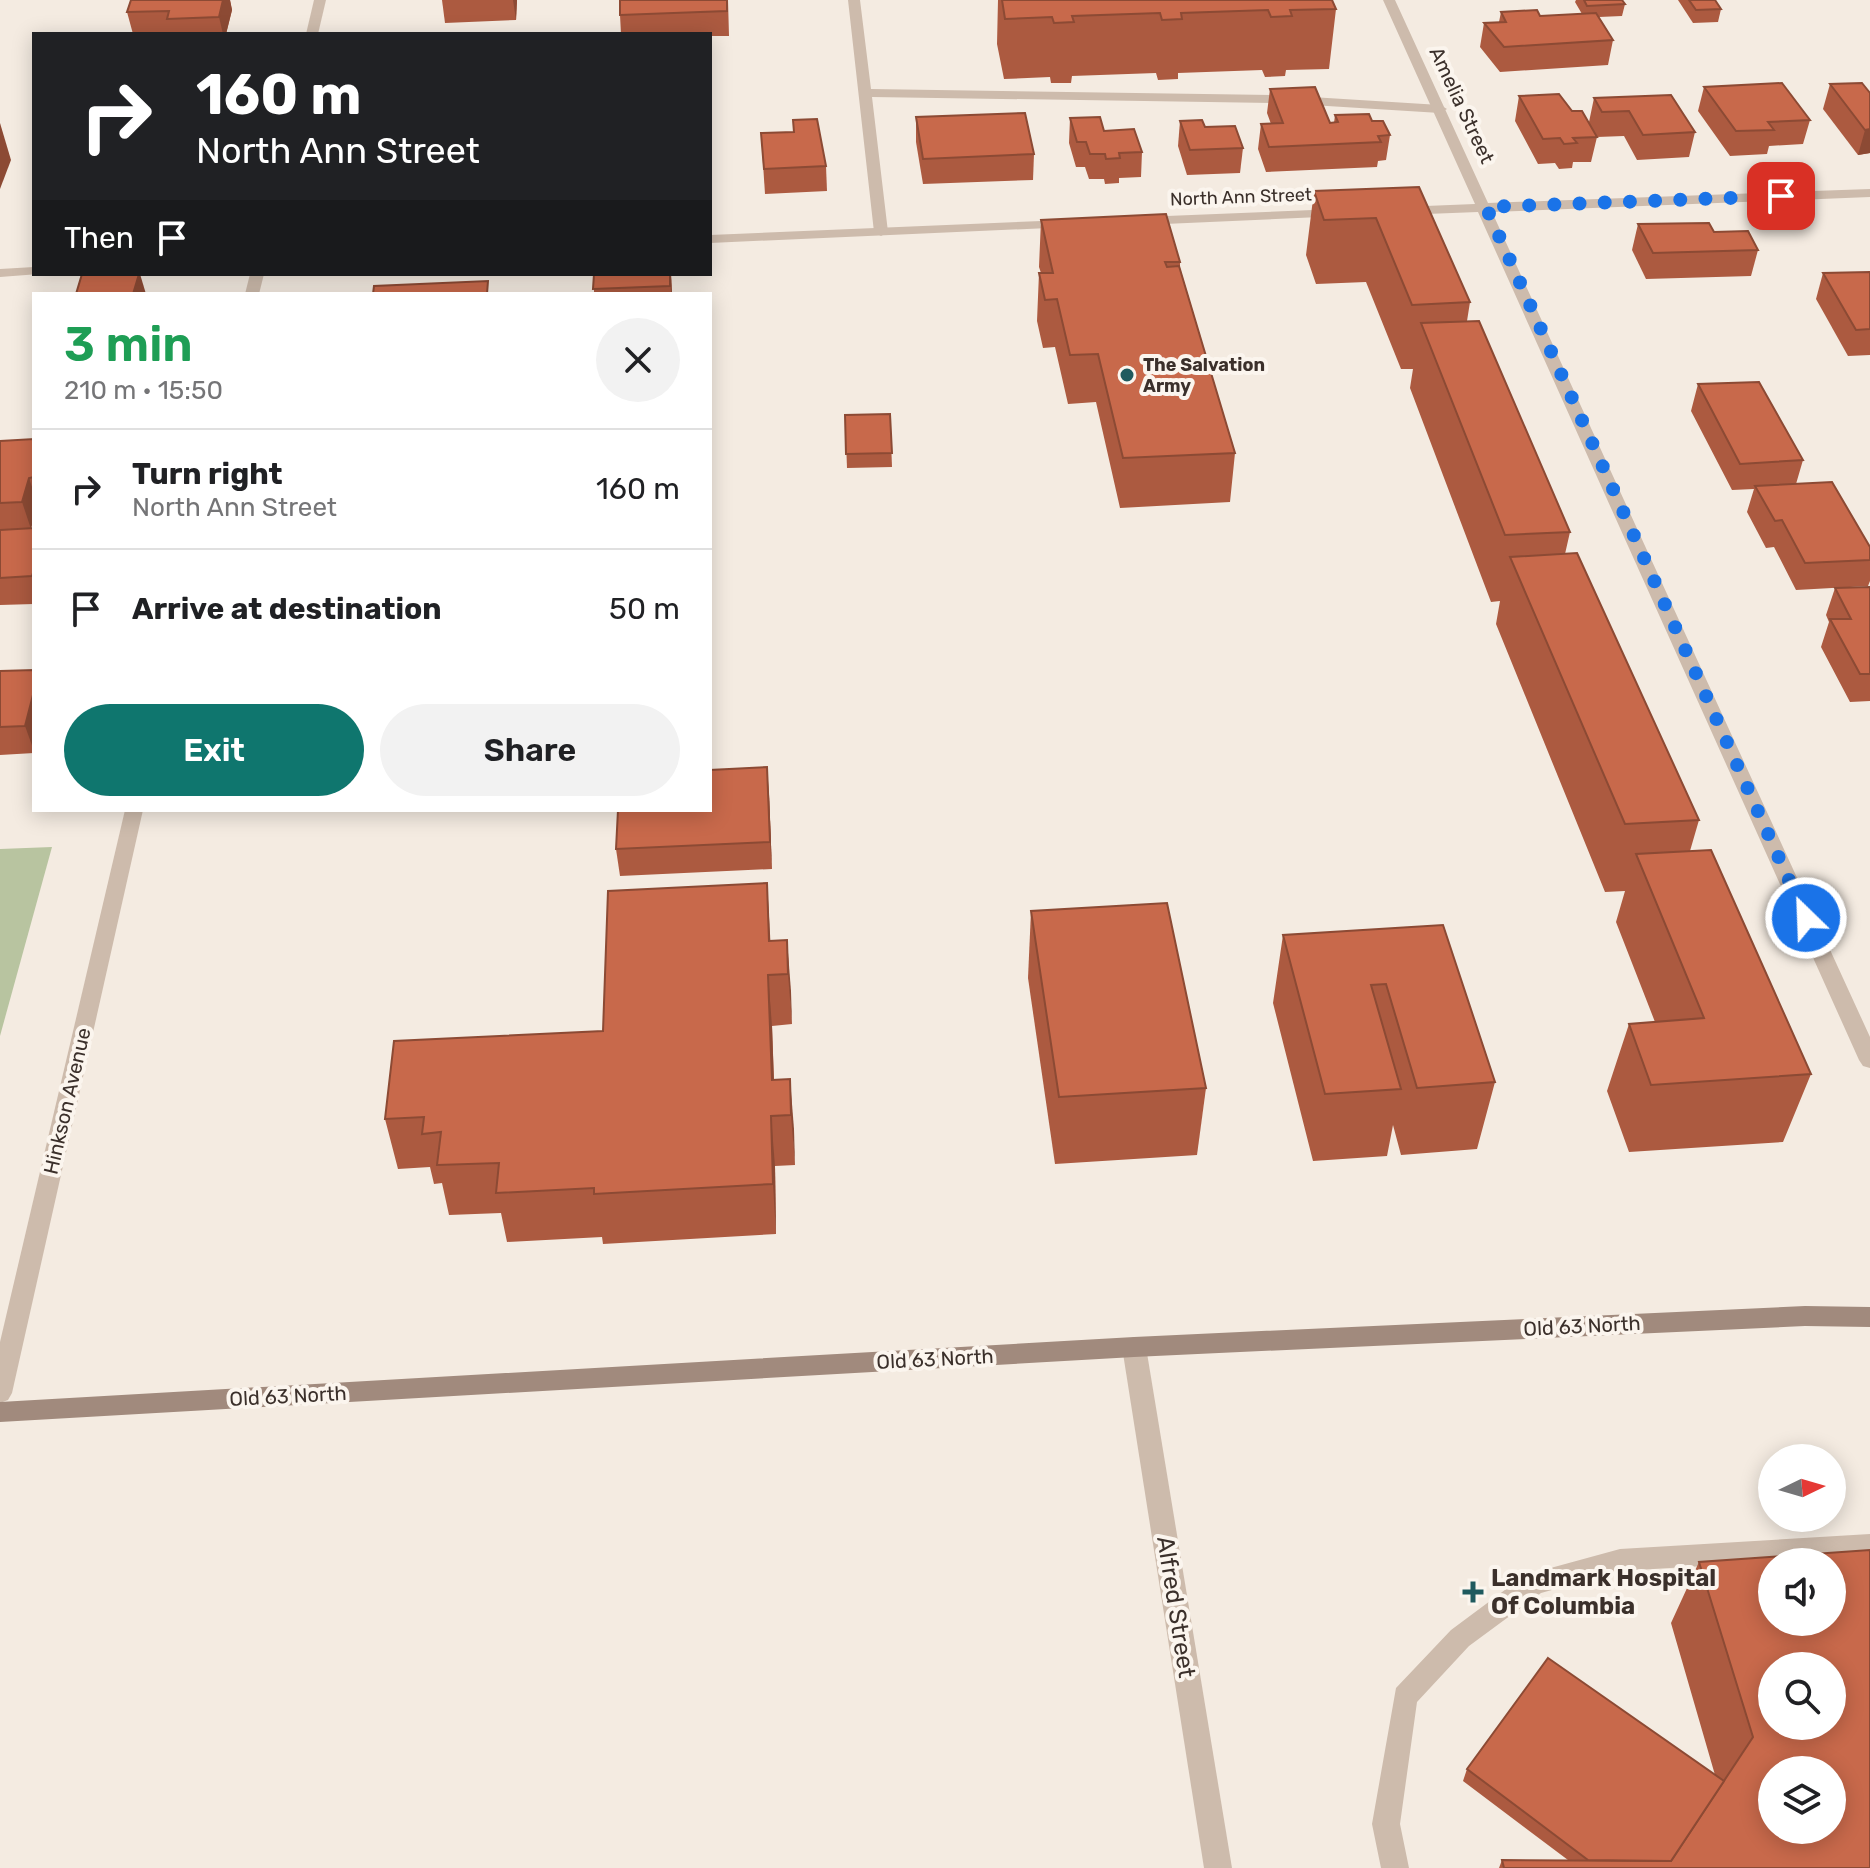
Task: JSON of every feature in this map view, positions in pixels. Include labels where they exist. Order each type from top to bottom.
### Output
[{"type":"main road","name":"Old 63 North","points":[[0,1412],[1134,1347],[1805,1316],[1870,1317]]},
{"type":"street","points":[[312,32],[320,0]]},
{"type":"street","points":[[854,0],[881,232]]},
{"type":"street","name":"Amelia Street","points":[[1389,0],[1486,207],[1870,1060]]},
{"type":"street","points":[[865,93],[1279,99],[1440,109]]},
{"type":"street","points":[[1392,211],[1870,193]]},
{"type":"street","name":"North Ann Street","points":[[1129,221],[1361,212]]},
{"type":"street","points":[[712,239],[1083,223]]},
{"type":"street","points":[[0,273],[32,271]]},
{"type":"street","name":"Hinkson Avenue","points":[[0,1393],[134,812]]},
{"type":"street","name":"Alfred Street","points":[[1134,1347],[1218,1868]]},
{"type":"street","points":[[1395,1868],[1386,1824],[1405,1697],[1460,1638],[1534,1583],[1620,1560],[1870,1545]]},
{"type":"green space","points":[[52,847],[0,1036],[0,849]]},
{"type":"building","points":[[131,0],[223,0],[219,17],[167,19],[169,11],[127,12]]},
{"type":"building","points":[[620,0],[727,0],[727,11],[620,15]]},
{"type":"building","points":[[1002,0],[1332,0],[1336,9],[1290,10],[1292,16],[1271,17],[1268,10],[1181,13],[1182,19],[1162,20],[1160,13],[1072,16],[1074,22],[1054,23],[1052,17],[1005,19]]},
{"type":"building","points":[[1584,0],[1622,0],[1625,4],[1587,6]]},
{"type":"building","points":[[1689,0],[1715,0],[1721,9],[1696,10]]},
{"type":"building","points":[[1537,10],[1540,16],[1596,13],[1613,40],[1504,47],[1484,23],[1506,22],[1501,12]]},
{"type":"building","points":[[1782,83],[1810,120],[1768,122],[1774,130],[1736,131],[1704,87]]},
{"type":"building","points":[[1862,83],[1870,93],[1870,129],[1865,130],[1830,84]]},
{"type":"building","points":[[1315,87],[1330,123],[1338,122],[1335,115],[1369,114],[1372,121],[1383,121],[1390,135],[1378,136],[1381,142],[1269,147],[1261,124],[1283,123],[1270,89]]},
{"type":"building","points":[[1559,94],[1572,111],[1582,111],[1597,137],[1573,138],[1577,143],[1564,144],[1560,138],[1543,139],[1519,96]]},
{"type":"building","points":[[1671,95],[1695,132],[1643,135],[1629,111],[1602,112],[1594,98]]},
{"type":"building","points":[[1025,113],[1034,154],[923,159],[916,117]]},
{"type":"building","points":[[1100,117],[1104,131],[1134,129],[1142,152],[1119,153],[1120,158],[1106,159],[1105,154],[1090,154],[1086,142],[1077,142],[1070,118]]},
{"type":"building","points":[[817,119],[826,166],[764,169],[761,133],[794,132],[793,120]]},
{"type":"building","points":[[1202,120],[1205,127],[1235,126],[1243,148],[1190,150],[1180,121]]},
{"type":"building","points":[[1419,187],[1470,302],[1412,305],[1376,218],[1324,220],[1314,191]]},
{"type":"building","name":"The Salvation Army","points":[[1166,214],[1180,262],[1165,262],[1167,267],[1179,266],[1235,453],[1123,458],[1098,354],[1070,355],[1057,299],[1045,300],[1039,273],[1053,273],[1041,220]]},
{"type":"building","points":[[1709,223],[1714,232],[1748,231],[1758,250],[1653,253],[1638,224]]},
{"type":"building","points":[[1870,272],[1870,329],[1856,330],[1823,273]]},
{"type":"building","points":[[81,276],[138,276],[134,292],[77,292]]},
{"type":"building","points":[[594,276],[670,276],[670,286],[593,289]]},
{"type":"building","points":[[488,281],[487,292],[373,292],[374,286]]},
{"type":"building","points":[[1479,321],[1570,532],[1505,535],[1421,323]]},
{"type":"building","points":[[1759,382],[1803,460],[1740,464],[1698,384]]},
{"type":"building","points":[[890,414],[892,453],[846,454],[845,415]]},
{"type":"building","points":[[32,439],[32,477],[29,478],[22,502],[0,503],[0,441]]},
{"type":"building","points":[[1832,482],[1870,547],[1870,560],[1805,563],[1782,520],[1775,521],[1755,486]]},
{"type":"building","points":[[32,528],[32,576],[0,578],[0,530]]},
{"type":"building","points":[[1577,553],[1699,820],[1625,824],[1510,557]]},
{"type":"building","points":[[1870,587],[1870,674],[1860,674],[1830,619],[1851,619],[1835,588]]},
{"type":"building","points":[[32,670],[32,699],[25,726],[0,727],[0,671]]},
{"type":"building","points":[[767,767],[770,842],[616,849],[618,812],[712,812],[712,770]]},
{"type":"building","points":[[1711,850],[1811,1074],[1651,1085],[1629,1024],[1704,1018],[1636,854]]},
{"type":"building","points":[[767,883],[769,941],[787,940],[788,974],[768,975],[772,1080],[790,1079],[791,1115],[771,1116],[773,1184],[594,1194],[594,1188],[496,1193],[499,1163],[437,1165],[441,1132],[422,1134],[424,1117],[385,1119],[394,1041],[603,1031],[608,891]]},
{"type":"building","points":[[1167,903],[1206,1088],[1059,1097],[1031,911]]},
{"type":"building","points":[[1443,925],[1495,1082],[1417,1088],[1386,984],[1371,985],[1401,1089],[1325,1094],[1283,935]]},
{"type":"building","points":[[1870,1550],[1870,1868],[1504,1868],[1502,1860],[1671,1861],[1753,1737],[1699,1562],[1758,1558],[1758,1636],[1846,1636],[1846,1552]]},
{"type":"building","points":[[1548,1658],[1724,1781],[1671,1861],[1588,1860],[1467,1769]]},
{"type":"place","name":"The Salvation Army","points":[[1127,375]]},
{"type":"place","name":"Landmark Hospital Of Columbia","points":[[1473,1592]]},
{"type":"route","points":[[1781,196],[1486,207],[1806,918]]}]
